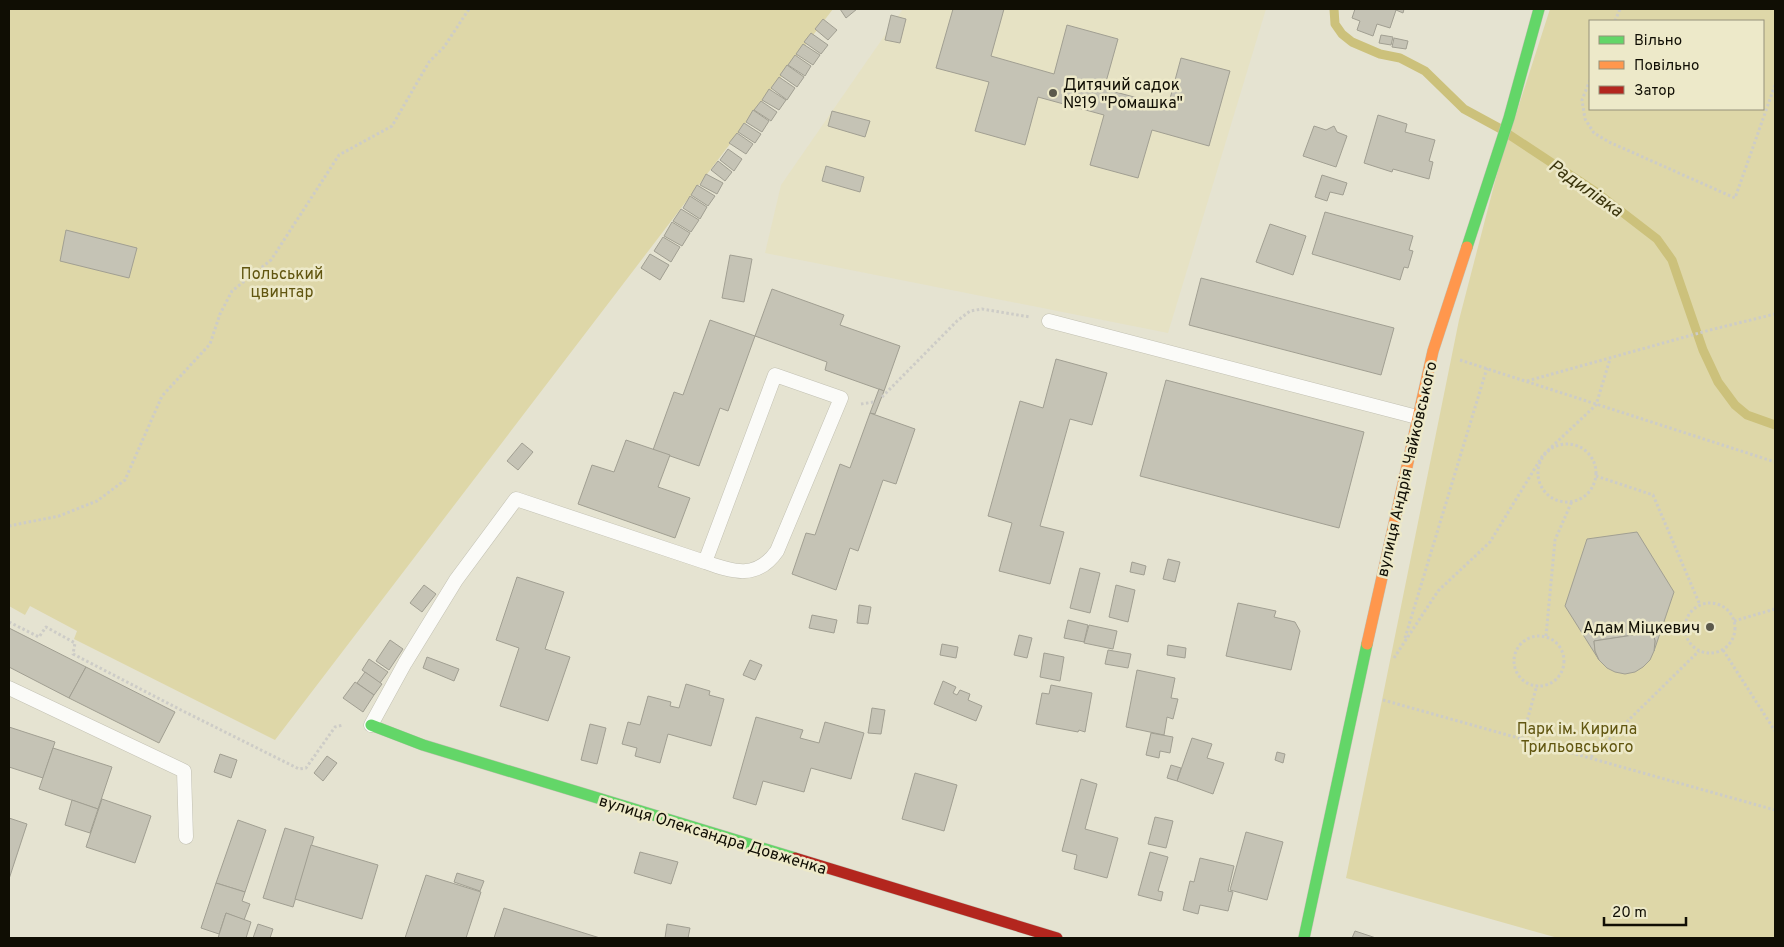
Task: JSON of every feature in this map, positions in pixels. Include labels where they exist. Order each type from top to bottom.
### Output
[{"type":"street","name":"вулиця Андрія Чайковського","points":[[1304,938],[1356,694],[1433,351],[1509,118],[1539,9]]},
{"type":"street","name":"вулиця Олександра Довженка","points":[[371,724],[423,745],[1057,938]]},
{"type":"lane","points":[[1049,321],[1417,417]]},
{"type":"lane","points":[[371,724],[456,580],[516,499],[705,562],[726,569],[740,572],[753,570],[770,561],[777,552],[841,398],[775,375],[705,562]]},
{"type":"lane","points":[[9,688],[184,771],[186,837]]},
{"type":"path","points":[[9,526],[59,516],[97,501],[125,480],[162,396],[210,344],[220,314],[232,291],[271,260],[339,155],[392,126],[429,62],[444,47],[469,9]]},
{"type":"path","points":[[1589,82],[1582,100],[1585,119],[1594,133],[1609,142],[1735,198],[1775,85]]},
{"type":"path","points":[[882,397],[957,321],[970,311],[982,308],[1049,321]]},
{"type":"path","points":[[1528,381],[1710,330],[1775,314]]},
{"type":"path","points":[[1433,351],[1775,462]]},
{"type":"path","points":[[1389,666],[1438,591],[1490,542],[1543,455],[1596,405],[1610,358]]},
{"type":"path","points":[[1404,643],[1487,368]]},
{"type":"path","points":[[1560,445],[1578,446],[1586,451],[1596,466],[1594,485],[1581,498],[1572,501],[1563,502],[1554,498],[1546,492],[1541,484],[1539,474],[1543,455],[1560,445]]},
{"type":"path","points":[[1596,476],[1653,495],[1700,605]]},
{"type":"path","points":[[1546,636],[1555,540],[1572,501]]},
{"type":"path","points":[[1717,604],[1724,608],[1734,621],[1733,637],[1723,650],[1715,652],[1699,651],[1692,646],[1688,639],[1685,623],[1688,616],[1700,605],[1717,604]]},
{"type":"path","points":[[1734,621],[1775,610]]},
{"type":"path","points":[[9,622],[39,637],[46,627],[76,643],[73,654],[299,769],[306,768],[335,727],[371,724]]},
{"type":"path","points":[[1546,636],[1560,646],[1564,661],[1558,676],[1552,682],[1545,685],[1528,683],[1517,672],[1515,656],[1518,648],[1530,637],[1546,636]]},
{"type":"path","points":[[1723,650],[1775,731]]},
{"type":"path","points":[[1590,758],[1699,651]]},
{"type":"path","points":[[1522,739],[1537,685]]},
{"type":"path","points":[[1356,694],[1775,810]]},
{"type":"shaded area","points":[[903,9],[1266,9],[1168,333],[765,253],[781,185]]},
{"type":"green space","name":"Польський цвинтар","points":[[9,9],[833,9],[275,740],[74,639],[77,631],[30,606],[25,615],[9,606]]},
{"type":"green space","name":"Парк ім. Кирила Трильовського","points":[[1550,9],[1775,9],[1775,938],[1558,938],[1346,878],[1459,320],[1498,170]]},
{"type":"building","points":[[840,9],[857,9],[846,18]]},
{"type":"building","name":"Дитячий садок №19 \"Ромашка\"","points":[[953,9],[1004,9],[991,56],[1054,74],[1067,25],[1118,39],[1104,89],[1168,106],[1181,58],[1230,71],[1209,146],[1152,130],[1138,178],[1090,165],[1104,115],[1038,97],[1025,145],[975,131],[989,82],[936,68]]},
{"type":"building","points":[[1355,9],[1404,9],[1403,13],[1396,10],[1390,28],[1377,24],[1373,36],[1357,30],[1360,21],[1352,18]]},
{"type":"building","points":[[891,15],[906,19],[900,43],[885,40]]},
{"type":"building","points":[[823,19],[837,30],[828,40],[815,29]]},
{"type":"building","points":[[811,33],[828,45],[821,54],[804,42]]},
{"type":"building","points":[[1381,35],[1393,37],[1391,45],[1379,43]]},
{"type":"building","points":[[1394,38],[1408,41],[1406,49],[1392,47]]},
{"type":"building","points":[[803,44],[820,55],[813,65],[796,54]]},
{"type":"building","points":[[795,55],[811,66],[805,76],[788,65]]},
{"type":"building","points":[[787,65],[804,77],[797,87],[780,75]]},
{"type":"building","points":[[779,77],[795,88],[787,100],[771,88]]},
{"type":"building","points":[[769,89],[786,100],[779,110],[762,100]]},
{"type":"building","points":[[761,101],[777,112],[771,121],[754,110]]},
{"type":"building","points":[[753,110],[769,121],[762,132],[746,122]]},
{"type":"building","points":[[832,111],[870,121],[865,137],[828,126]]},
{"type":"building","points":[[1378,115],[1407,124],[1405,132],[1435,140],[1429,161],[1433,162],[1429,179],[1393,169],[1392,172],[1364,163]]},
{"type":"building","points":[[744,123],[761,134],[755,143],[738,132]]},
{"type":"building","points":[[1314,126],[1326,130],[1334,126],[1337,132],[1347,136],[1336,167],[1303,156]]},
{"type":"building","points":[[737,133],[753,144],[746,154],[729,143]]},
{"type":"building","points":[[728,149],[742,159],[734,171],[720,160]]},
{"type":"building","points":[[718,161],[732,172],[725,181],[711,170]]},
{"type":"building","points":[[826,166],[864,177],[860,192],[822,181]]},
{"type":"building","points":[[706,174],[723,183],[717,194],[700,185]]},
{"type":"building","points":[[1322,175],[1347,183],[1343,195],[1330,192],[1327,201],[1315,197]]},
{"type":"building","points":[[697,185],[715,196],[708,206],[691,195]]},
{"type":"building","points":[[690,196],[707,207],[700,219],[683,208]]},
{"type":"building","points":[[681,209],[699,220],[691,232],[673,221]]},
{"type":"building","points":[[1325,212],[1413,236],[1409,250],[1413,251],[1408,268],[1404,267],[1400,280],[1312,254]]},
{"type":"building","points":[[672,222],[690,233],[682,246],[664,236]]},
{"type":"building","points":[[1270,224],[1306,236],[1293,275],[1256,262]]},
{"type":"building","points":[[66,230],[137,248],[129,278],[60,261]]},
{"type":"building","points":[[663,237],[680,247],[671,262],[654,251]]},
{"type":"building","points":[[650,254],[669,265],[660,280],[641,268]]},
{"type":"building","points":[[730,255],[752,259],[744,302],[722,298]]},
{"type":"building","points":[[1201,278],[1394,328],[1381,375],[1189,325]]},
{"type":"building","points":[[772,289],[844,315],[840,325],[900,346],[884,391],[825,370],[827,362],[755,336]]},
{"type":"building","points":[[710,320],[755,336],[728,411],[720,408],[699,466],[653,450],[674,392],[683,395]]},
{"type":"building","points":[[1056,359],[1107,373],[1092,425],[1070,419],[1040,526],[1064,532],[1050,584],[999,571],[1012,523],[988,516],[1020,401],[1043,408]]},
{"type":"building","points":[[1166,380],[1364,432],[1339,528],[1140,476]]},
{"type":"building","points":[[879,389],[884,391],[875,414],[870,413]]},
{"type":"building","points":[[870,413],[915,429],[896,484],[883,480],[858,551],[850,548],[836,590],[792,574],[806,533],[815,535],[840,464],[850,468]]},
{"type":"building","points":[[626,440],[670,455],[658,487],[690,498],[675,538],[578,504],[592,465],[614,472]]},
{"type":"building","points":[[522,443],[533,452],[518,470],[507,461]]},
{"type":"building","points":[[1637,532],[1674,592],[1654,651],[1655,641],[1653,632],[1594,641],[1595,651],[1599,660],[1565,606],[1587,539]]},
{"type":"building","points":[[1168,559],[1180,562],[1175,582],[1163,579]]},
{"type":"building","points":[[1132,562],[1146,566],[1144,575],[1130,572]]},
{"type":"building","points":[[1080,568],[1100,573],[1090,613],[1070,608]]},
{"type":"building","points":[[517,577],[564,592],[545,649],[570,657],[548,721],[500,706],[519,648],[496,640]]},
{"type":"building","points":[[424,585],[436,594],[422,612],[410,603]]},
{"type":"building","points":[[1116,585],[1135,590],[1128,622],[1109,617]]},
{"type":"building","points":[[1238,603],[1276,611],[1274,617],[1295,622],[1300,631],[1291,670],[1226,656]]},
{"type":"building","points":[[859,605],[871,607],[868,624],[857,623]]},
{"type":"building","points":[[812,615],[837,620],[834,633],[809,628]]},
{"type":"building","points":[[1068,620],[1088,625],[1084,642],[1064,638]]},
{"type":"building","points":[[1089,625],[1117,631],[1113,649],[1084,643]]},
{"type":"building","points":[[9,628],[86,667],[69,698],[9,667]]},
{"type":"building","points":[[1653,632],[1655,641],[1654,651],[1650,660],[1635,672],[1625,674],[1607,668],[1599,660],[1595,651],[1594,641]]},
{"type":"building","points":[[1019,635],[1032,638],[1027,658],[1014,655]]},
{"type":"building","points":[[390,640],[403,649],[389,670],[376,661]]},
{"type":"building","points":[[942,644],[958,647],[956,658],[940,655]]},
{"type":"building","points":[[1168,645],[1186,648],[1185,658],[1167,655]]},
{"type":"building","points":[[1108,650],[1131,654],[1128,668],[1105,664]]},
{"type":"building","points":[[1044,653],[1064,657],[1060,681],[1040,677]]},
{"type":"building","points":[[427,657],[459,669],[454,681],[423,668]]},
{"type":"building","points":[[369,659],[388,672],[380,683],[362,670]]},
{"type":"building","points":[[750,660],[762,665],[755,680],[743,675]]},
{"type":"building","points":[[86,667],[175,712],[159,743],[69,698]]},
{"type":"building","points":[[1137,670],[1175,678],[1171,698],[1178,699],[1173,719],[1167,717],[1164,735],[1126,727]]},
{"type":"building","points":[[365,672],[382,684],[374,695],[357,683]]},
{"type":"building","points":[[943,681],[956,687],[953,693],[957,695],[960,690],[970,694],[968,700],[982,706],[976,721],[934,704]]},
{"type":"building","points":[[355,682],[374,695],[363,712],[343,698]]},
{"type":"building","points":[[686,684],[710,691],[709,695],[724,699],[711,746],[668,734],[660,763],[635,756],[637,748],[622,744],[628,722],[640,725],[648,696],[671,702],[670,706],[679,708]]},
{"type":"building","points":[[1051,685],[1092,693],[1085,732],[1036,724],[1042,693],[1049,694]]},
{"type":"building","points":[[872,708],[885,710],[881,734],[868,733]]},
{"type":"building","points":[[756,717],[803,730],[800,738],[819,743],[825,722],[864,733],[851,779],[811,768],[804,792],[763,781],[756,805],[733,798]]},
{"type":"building","points":[[590,724],[606,728],[597,764],[581,760]]},
{"type":"building","points":[[9,727],[55,742],[43,778],[9,767]]},
{"type":"building","points":[[1151,733],[1173,737],[1170,753],[1160,751],[1159,758],[1146,755]]},
{"type":"building","points":[[1192,738],[1212,744],[1207,758],[1224,763],[1213,794],[1177,781]]},
{"type":"building","points":[[53,748],[112,767],[98,809],[39,789]]},
{"type":"building","points":[[1277,752],[1285,754],[1283,763],[1275,760]]},
{"type":"building","points":[[220,754],[237,760],[231,778],[214,772]]},
{"type":"building","points":[[327,756],[337,763],[323,781],[314,773]]},
{"type":"building","points":[[1171,765],[1181,768],[1177,781],[1167,778]]},
{"type":"building","points":[[915,773],[957,785],[944,831],[902,819]]},
{"type":"building","points":[[1081,779],[1097,784],[1085,829],[1118,838],[1107,878],[1074,869],[1077,855],[1062,851]]},
{"type":"building","points":[[102,799],[151,816],[135,863],[86,847]]},
{"type":"building","points":[[72,800],[98,809],[90,833],[65,825]]},
{"type":"building","points":[[1155,817],[1173,821],[1166,848],[1148,844]]},
{"type":"building","points":[[9,818],[27,824],[9,879]]},
{"type":"building","points":[[238,820],[266,830],[245,892],[216,883]]},
{"type":"building","points":[[285,828],[314,837],[293,907],[263,898]]},
{"type":"building","points":[[1246,832],[1283,842],[1267,900],[1230,890]]},
{"type":"building","points":[[311,845],[378,865],[362,919],[295,899]]},
{"type":"building","points":[[640,852],[678,862],[671,884],[634,873]]},
{"type":"building","points":[[1150,852],[1168,857],[1158,891],[1163,892],[1161,901],[1138,895]]},
{"type":"building","points":[[1200,858],[1234,866],[1228,891],[1233,892],[1228,911],[1200,905],[1198,914],[1183,910],[1190,881],[1194,882]]},
{"type":"building","points":[[457,873],[484,881],[480,891],[454,882]]},
{"type":"building","points":[[426,875],[481,892],[466,938],[405,938]]},
{"type":"building","points":[[216,883],[245,892],[242,901],[250,904],[244,920],[226,913],[219,934],[201,928]]},
{"type":"building","points":[[504,908],[600,938],[494,938]]},
{"type":"building","points":[[226,913],[251,922],[246,938],[218,938]]},
{"type":"building","points":[[258,924],[273,929],[270,938],[253,938]]},
{"type":"building","points":[[667,924],[690,928],[688,938],[665,938]]},
{"type":"building","points":[[1355,931],[1376,938],[1352,938]]},
{"type":"waterway","name":"Радилівка","points":[[1334,9],[1335,24],[1342,34],[1352,42],[1380,54],[1400,58],[1425,71],[1464,109],[1499,128],[1596,192],[1657,239],[1672,260],[1703,350],[1718,382],[1735,405],[1747,415],[1775,425]]},
{"type":"traffic: fast","points":[[1467,247],[1509,118],[1539,9]]},
{"type":"traffic: fast","points":[[1304,938],[1367,644]]},
{"type":"traffic: fast","points":[[371,725],[423,745],[795,858]]},
{"type":"traffic: slow","points":[[1367,644],[1433,351],[1467,247]]},
{"type":"traffic: jam","points":[[795,858],[1057,938]]},
{"type":"place","name":"Дитячий садок №19 \"Ромашка\"","points":[[1053,93]]},
{"type":"place","name":"Адам Міцкевич","points":[[1710,627]]}]
